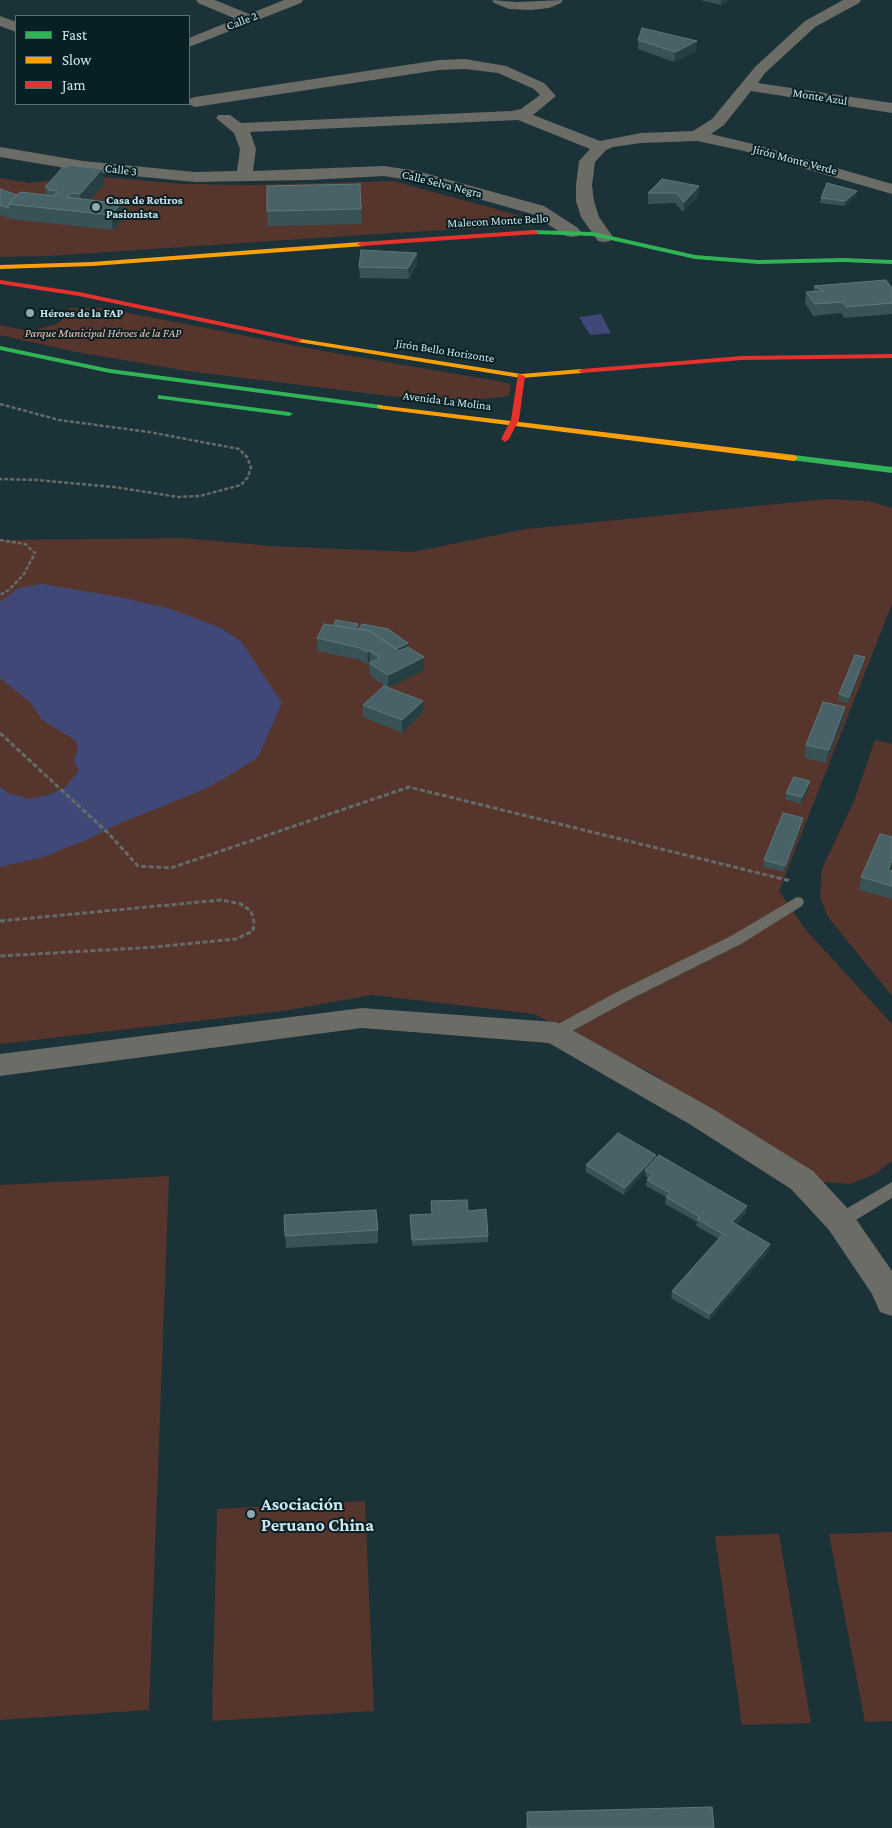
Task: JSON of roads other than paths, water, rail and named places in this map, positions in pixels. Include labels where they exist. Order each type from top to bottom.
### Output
[{"type":"street","points":[[203,0],[247,18]]},
{"type":"street","name":"Calle 2","points":[[190,43],[247,18],[296,0]]},
{"type":"street","points":[[499,0],[514,6],[531,6],[544,5],[556,0]]},
{"type":"street","points":[[697,136],[718,122],[760,70],[810,24],[854,0]]},
{"type":"street","points":[[0,20],[15,28]]},
{"type":"street","points":[[192,101],[439,65],[465,64],[501,69],[539,86],[546,92],[548,96],[545,100],[520,115]]},
{"type":"street","name":"Monte Azul","points":[[747,86],[892,108]]},
{"type":"street","points":[[192,101],[222,116],[241,131],[248,149],[244,177]]},
{"type":"street","points":[[237,128],[520,115],[600,147],[587,161],[572,200]]},
{"type":"street","name":"Jirón Monte Verde","points":[[600,147],[609,143],[641,138],[697,136],[747,147],[892,189]]},
{"type":"street","name":"Calle 3","points":[[0,152],[21,157],[144,173],[195,177],[244,177]]},
{"type":"street","name":"Calle Selva Negra","points":[[244,177],[384,171],[417,176],[538,210],[572,232]]},
{"type":"street","points":[[538,210],[572,200]]},
{"type":"street","points":[[572,200],[590,217],[604,237]]},
{"type":"street","name":"Malecon Monte Bello","points":[[0,267],[103,263],[506,233],[572,232],[695,257],[758,262],[843,260],[892,262]]},
{"type":"street","name":"Malecon Monte Bello","points":[[79,294],[72,286],[74,277],[85,268],[103,263]]},
{"type":"street","name":"Jirón Bello Horizonte","points":[[0,282],[79,294],[327,346],[521,376],[742,358],[892,356]]},
{"type":"street","name":"Avenida La Molina","points":[[0,348],[110,371],[892,470]]},
{"type":"street","points":[[505,439],[514,423],[521,376]]},
{"type":"street","points":[[151,395],[303,416]]},
{"type":"street","points":[[0,1065],[362,1018],[556,1033],[702,1117],[802,1180],[840,1221],[885,1288],[892,1302]]},
{"type":"lane","points":[[556,1033],[623,996],[736,940],[797,902]]},
{"type":"lane","points":[[840,1221],[892,1189]]},
{"type":"water","points":[[601,314],[611,333],[590,335],[579,317]]},
{"type":"water","points":[[42,584],[119,597],[171,609],[221,628],[241,641],[282,703],[258,757],[235,772],[205,789],[118,824],[84,841],[43,857],[0,867],[0,787],[10,794],[30,799],[48,795],[64,788],[79,771],[74,761],[78,748],[75,740],[42,720],[31,703],[0,678],[0,602],[18,588]]},
{"type":"place","name":"Casa de Retiros Pasionista","points":[[96,207]]},
{"type":"place","name":"Héroes de la FAP","points":[[30,313]]},
{"type":"place","name":"Asociación Peruano China","points":[[251,1514]]},
{"type":"park label","name":"Parque Municipal Héroes de la FAP","points":[[103,333]]}]
